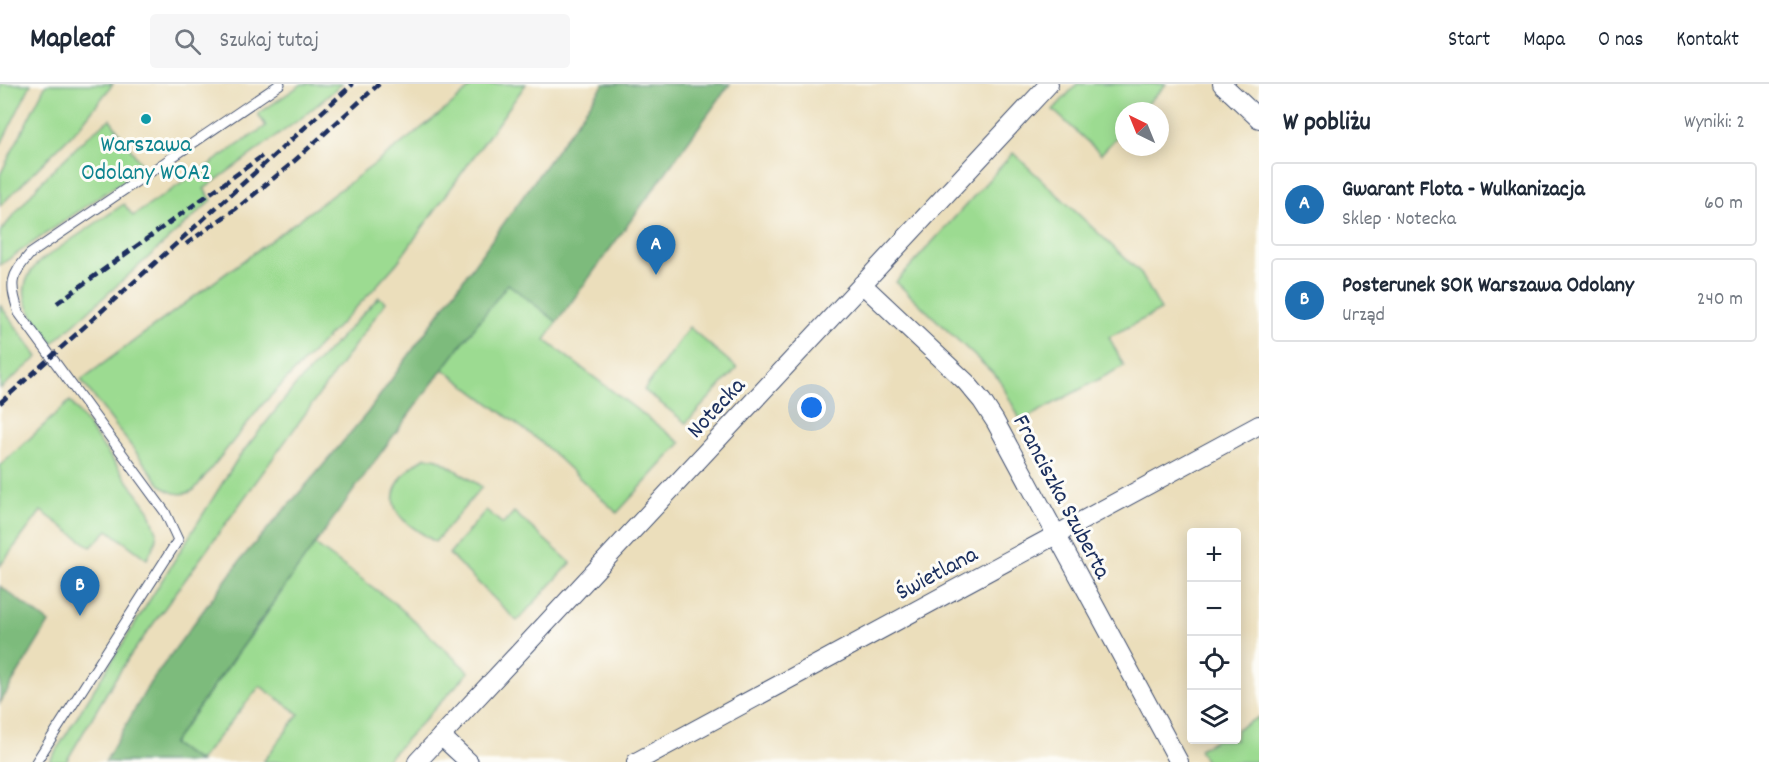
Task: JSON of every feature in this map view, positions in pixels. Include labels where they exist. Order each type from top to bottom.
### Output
[{"type":"street","name":"Notecka","points":[[417,762],[1049,84]]},
{"type":"street","points":[[1222,84],[1259,118]]},
{"type":"street","name":"Franciszka Szuberta","points":[[862,284],[966,382],[982,401],[995,421],[1179,762]]},
{"type":"street","name":"Świetlana","points":[[636,762],[1259,425]]},
{"type":"street","points":[[441,736],[469,762]]},
{"type":"lane","points":[[36,762],[178,540],[165,512],[18,313],[12,292],[15,272],[30,254],[280,84]]},
{"type":"green space","points":[[0,84],[31,84],[1,144],[0,143]]},
{"type":"green space","points":[[46,84],[113,84],[79,127],[0,206],[0,175]]},
{"type":"green space","points":[[302,84],[342,84],[304,116],[204,189],[212,200],[53,343],[31,313],[25,293],[31,272],[40,261],[124,204],[133,216],[266,126],[258,114]]},
{"type":"green space","points":[[474,84],[526,84],[397,263],[262,405],[194,490],[180,494],[160,484],[81,380],[376,163],[450,106]]},
{"type":"green space","points":[[604,84],[730,84],[557,322],[508,284],[380,455],[172,744],[200,762],[105,762],[150,683],[242,558],[368,412]]},
{"type":"green space","points":[[1077,84],[1166,84],[1149,102],[1115,102],[1115,139],[1101,154],[1053,110]]},
{"type":"green space","points":[[110,119],[143,167],[0,265],[0,232],[41,182],[88,136]]},
{"type":"green space","points":[[1013,153],[1140,272],[1161,310],[1109,337],[1124,366],[1021,421],[999,379],[896,282]]},
{"type":"green space","points":[[508,283],[557,322],[545,340],[681,443],[617,513],[541,442],[442,368]]},
{"type":"green space","points":[[379,297],[386,302],[130,656],[66,762],[49,762],[238,458],[295,386]]},
{"type":"green space","points":[[0,305],[38,357],[0,389]]},
{"type":"green space","points":[[689,327],[737,368],[686,423],[644,390]]},
{"type":"green space","points":[[70,401],[149,510],[157,532],[155,543],[147,559],[108,530],[91,547],[41,511],[0,566],[0,466]]},
{"type":"green space","points":[[426,457],[438,459],[482,487],[435,542],[401,517],[394,499],[398,482]]},
{"type":"green space","points":[[486,510],[503,524],[514,512],[571,563],[517,621],[449,554]]},
{"type":"green space","points":[[314,544],[398,606],[469,672],[385,762],[263,762],[299,714],[260,686],[199,761],[171,745],[263,619]]},
{"type":"green space","points":[[0,586],[49,623],[0,703]]},
{"type":"green space","points":[[1259,717],[1259,762],[1206,762],[1199,749],[1208,744],[1241,744],[1241,727]]},
{"type":"railway","points":[[0,403],[353,84]]},
{"type":"railway","points":[[186,244],[241,205],[291,164],[379,84]]},
{"type":"railway","points":[[57,303],[265,154]]},
{"type":"place","name":"Warszawa Odolany WOA2","points":[[146,119]]},
{"type":"place","name":"Gwarant Flota - Wulkanizacja","points":[[656,275]]},
{"type":"place","name":"Posterunek SOK Warszawa Odolany","points":[[80,616]]}]
